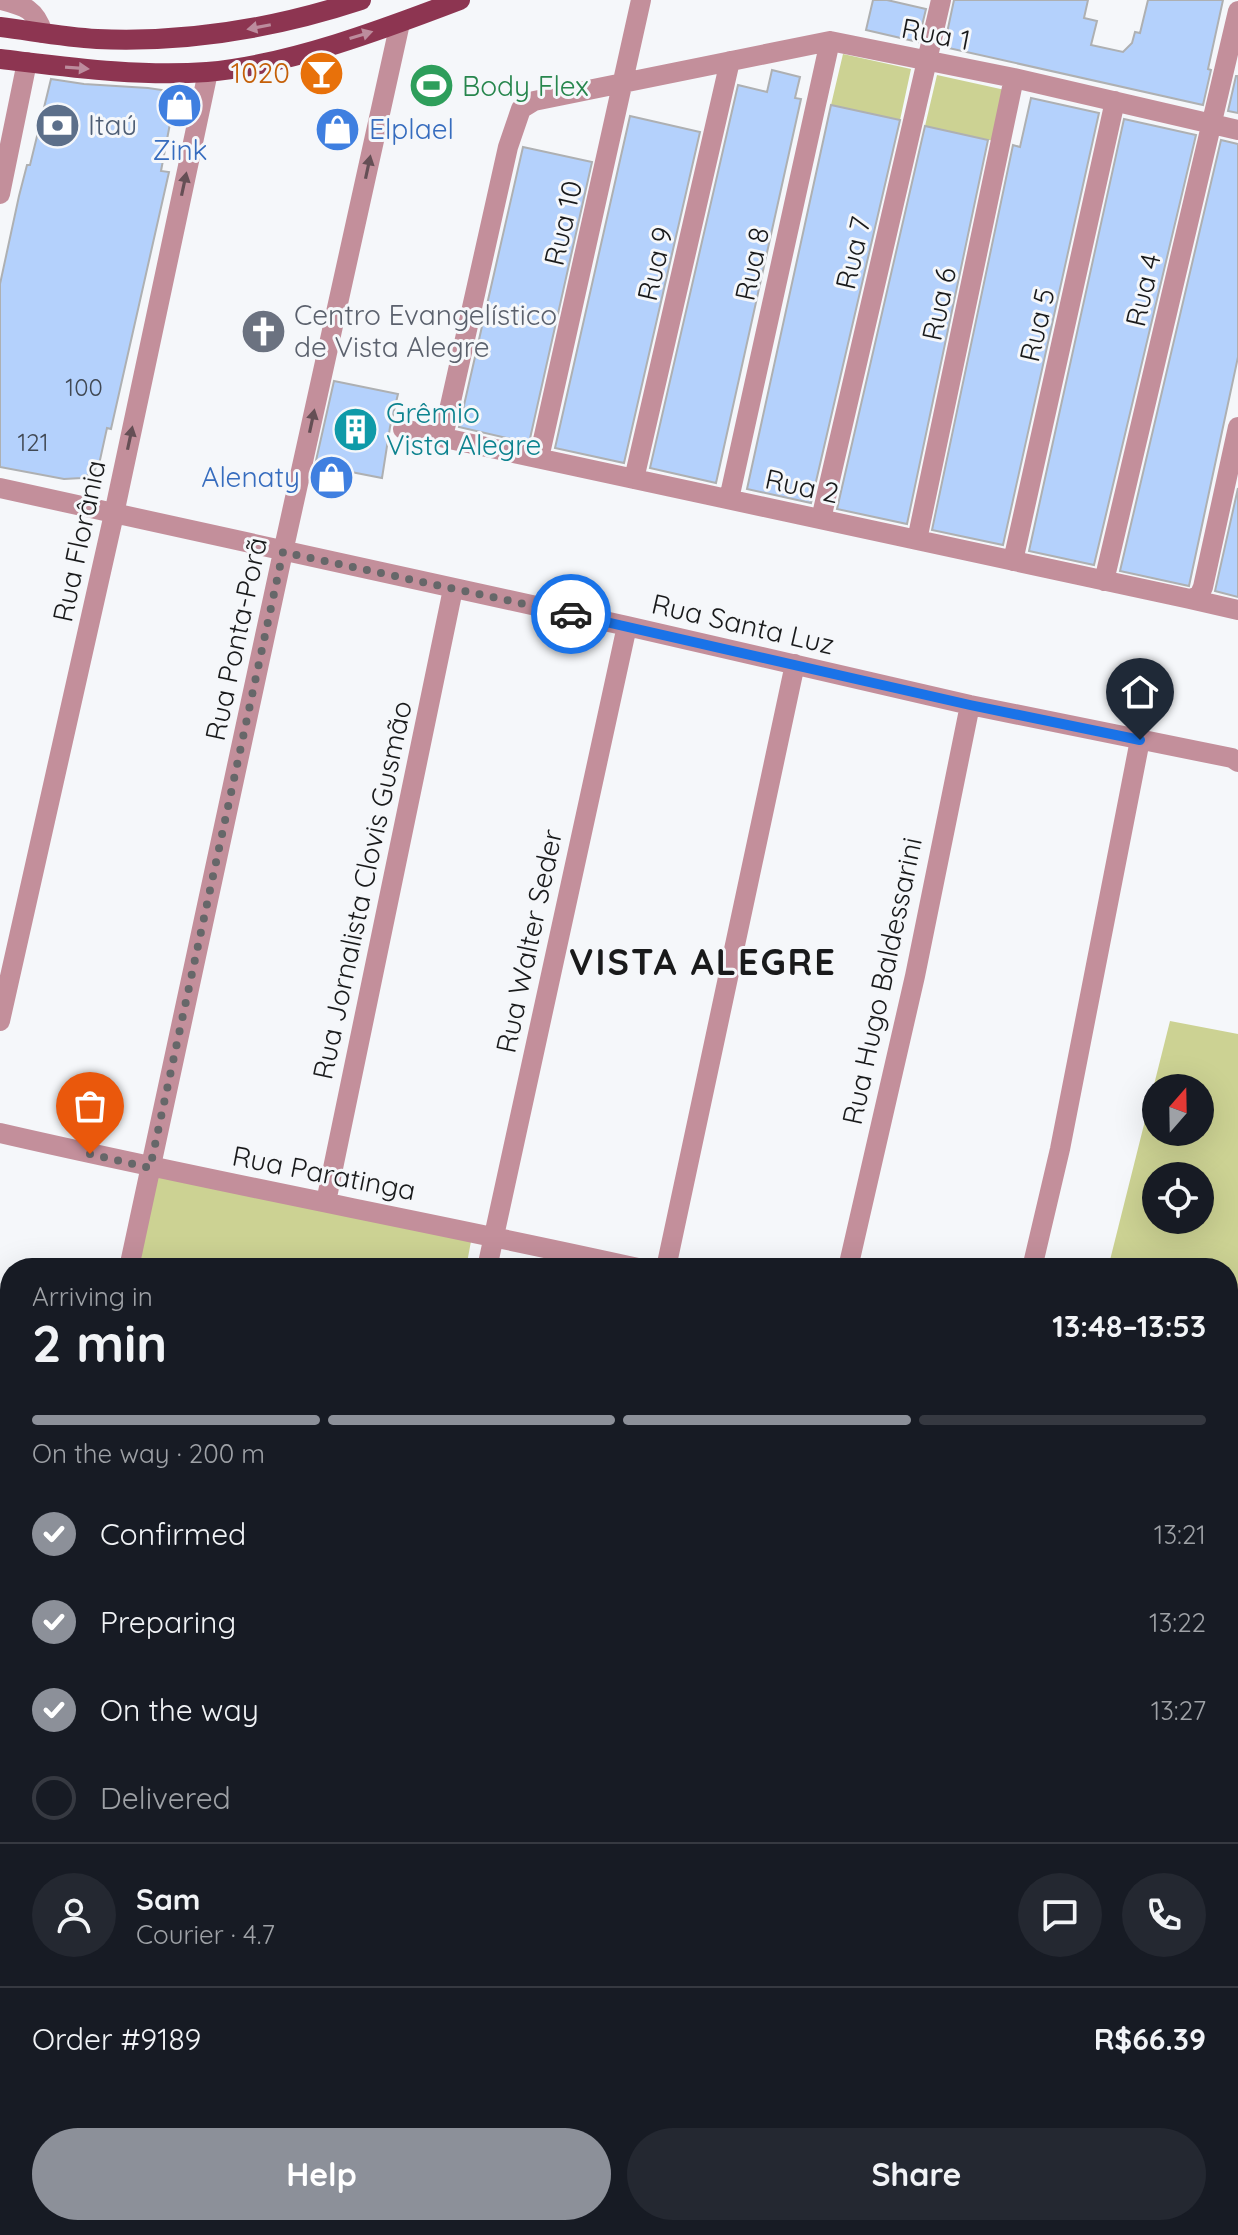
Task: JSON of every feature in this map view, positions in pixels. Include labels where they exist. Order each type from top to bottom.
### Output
[{"type":"main road","points":[[0,27],[100,39],[196,36],[268,26],[361,0]]},
{"type":"main road","points":[[0,59],[72,68],[208,72],[302,53],[400,23],[460,0]]},
{"type":"street","points":[[1,0],[34,13],[43,33]]},
{"type":"street","name":"Rua 10","points":[[539,458],[641,0]]},
{"type":"street","name":"Rua 7","points":[[821,519],[941,0]]},
{"type":"street","name":"Rua 4","points":[[1104,581],[1238,11]]},
{"type":"street","name":"Rua Ponta-Porã","points":[[131,1258],[400,23]]},
{"type":"street","name":"Rua 1","points":[[443,437],[508,147],[521,109],[534,101],[830,41],[1014,78],[1238,130]]},
{"type":"street","name":"Rua 8","points":[[729,499],[830,41]]},
{"type":"street","name":"Rua 9","points":[[634,479],[730,61]]},
{"type":"street","points":[[0,194],[27,62]]},
{"type":"street","name":"Rua Florânia","points":[[0,1021],[114,514],[208,72]]},
{"type":"street","name":"Rua 6","points":[[917,540],[1014,78]]},
{"type":"street","name":"Rua 5","points":[[1013,561],[1115,101]]},
{"type":"street","points":[[1196,593],[1238,427]]},
{"type":"street","name":"Rua 2","points":[[403,429],[1104,581],[1196,593],[1238,610]]},
{"type":"street","name":"Rua Santa Luz","points":[[0,488],[970,705],[1232,758],[1238,762]]},
{"type":"street","name":"Rua Jornalista Clovis Gusmão","points":[[326,1202],[453,589]]},
{"type":"street","name":"Rua Walter Seder","points":[[489,1258],[627,626]]},
{"type":"street","points":[[668,1258],[795,664]]},
{"type":"street","name":"Rua Hugo Baldessarini","points":[[850,1258],[915,976],[970,705]]},
{"type":"street","points":[[1034,1258],[1063,1134],[1140,740]]},
{"type":"street","name":"Rua Paratinga","points":[[0,1133],[150,1168],[593,1258]]},
{"type":"green space","points":[[843,54],[911,69],[900,120],[831,105]]},
{"type":"green space","points":[[937,75],[1005,90],[994,141],[925,126]]},
{"type":"green space","points":[[1170,1021],[1238,1034],[1238,1258],[1111,1258],[1142,1133],[1142,1146],[1214,1146],[1214,1074],[1157,1074]]},
{"type":"green space","points":[[155,1174],[472,1236],[468,1258],[137,1258]]},
{"type":"building","points":[[873,0],[926,9],[918,42],[866,30]]},
{"type":"building","points":[[954,0],[1088,0],[1084,18],[1097,21],[1091,45],[1123,52],[1132,43],[1135,32],[1140,33],[1148,0],[1223,0],[1203,105],[944,47]]},
{"type":"building","points":[[772,70],[800,77],[795,98],[801,99],[716,483],[650,468],[738,85],[767,92]]},
{"type":"building","points":[[1238,76],[1238,113],[1228,111]]},
{"type":"building","points":[[51,79],[176,92],[161,171],[169,172],[111,429],[107,428],[100,460],[93,473],[82,478],[64,479],[0,467],[0,284],[19,196],[27,165],[30,165]]},
{"type":"building","points":[[1031,98],[1099,113],[1003,545],[932,530],[1013,145],[1020,147]]},
{"type":"building","points":[[831,105],[900,120],[811,503],[747,489]]},
{"type":"building","points":[[630,116],[700,132],[624,463],[555,448]]},
{"type":"building","points":[[1124,119],[1196,135],[1094,565],[1029,551]]},
{"type":"building","points":[[925,126],[988,140],[907,524],[837,509]]},
{"type":"building","points":[[1221,140],[1238,144],[1238,357],[1189,586],[1120,571]]},
{"type":"building","points":[[523,147],[592,162],[529,443],[459,427]]},
{"type":"building","name":"Grêmio Vista Alegre","points":[[334,381],[398,394],[382,478],[315,465]]},
{"type":"building","points":[[1238,488],[1238,597],[1215,591]]},
{"type":"way so far","points":[[90,1154],[150,1168],[283,552],[571,614]]},
{"type":"place","name":"1020","points":[[321,73]]},
{"type":"place","name":"Body Flex","points":[[431,86]]},
{"type":"place","name":"Zink","points":[[180,106]]},
{"type":"place","name":"Itaú","points":[[57,125]]},
{"type":"place","name":"Elplael","points":[[338,129]]},
{"type":"place","name":"Centro Evangelístico de Vista Alegre","points":[[263,331]]},
{"type":"place","name":"Grêmio Vista Alegre","points":[[355,429]]},
{"type":"place","name":"Alenaty","points":[[331,477]]},
{"type":"district","name":"VISTA ALEGRE","points":[[703,962]]},
{"type":"route","points":[[571,614],[970,705],[1140,740]]}]
